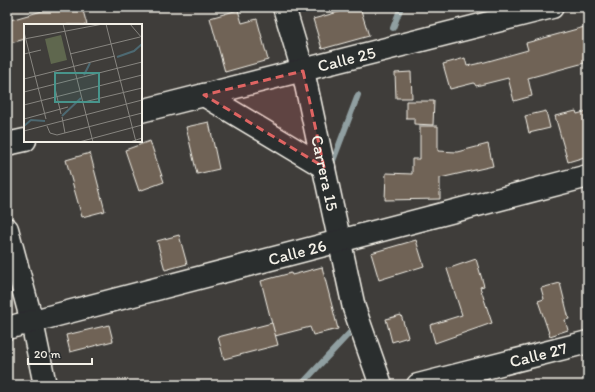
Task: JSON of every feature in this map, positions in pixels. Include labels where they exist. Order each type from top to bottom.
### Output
[{"type":"street","name":"Carrera 15","points":[[284,7],[303,71],[354,308],[381,385]]},
{"type":"street","name":"Calle 25","points":[[142,111],[552,7]]},
{"type":"street","points":[[204,95],[324,167]]},
{"type":"street","points":[[7,144],[24,140]]},
{"type":"street","name":"Calle 26","points":[[7,328],[340,239],[588,176]]},
{"type":"street","points":[[7,229],[32,322],[45,385]]},
{"type":"street","name":"Calle 27","points":[[418,385],[588,342]]},
{"type":"highlighted area","points":[[303,71],[324,167],[204,95]]},
{"type":"building","points":[[56,7],[82,7],[87,24],[24,24],[24,39],[7,44],[7,21]]},
{"type":"building","points":[[360,7],[369,36],[322,49],[313,19]]},
{"type":"building","points":[[238,10],[242,23],[257,19],[268,60],[225,72],[210,18]]},
{"type":"building","points":[[588,26],[588,62],[528,78],[532,96],[514,101],[508,78],[476,86],[474,83],[450,89],[443,64],[465,58],[467,66],[485,62],[528,50],[526,43]]},
{"type":"building","points":[[411,72],[412,98],[396,98],[395,73]]},
{"type":"building","points":[[406,101],[434,101],[433,125],[414,124],[414,118],[406,118]]},
{"type":"building","points":[[546,111],[550,128],[529,133],[525,116]]},
{"type":"building","points":[[576,111],[577,114],[588,111],[588,156],[568,162],[555,116]]},
{"type":"building","points":[[209,122],[219,169],[197,174],[186,127]]},
{"type":"building","points":[[420,126],[438,126],[438,151],[457,152],[488,144],[493,166],[440,178],[440,199],[385,200],[386,173],[412,174],[412,159],[420,159]]},
{"type":"building","points":[[150,141],[164,182],[139,191],[125,150]]},
{"type":"building","points":[[90,153],[105,211],[82,217],[66,160]]},
{"type":"building","points":[[179,235],[187,264],[165,270],[157,241]]},
{"type":"building","points":[[416,240],[424,266],[379,280],[371,253]]},
{"type":"building","points":[[476,259],[484,286],[480,287],[492,323],[435,343],[430,325],[462,315],[447,269]]},
{"type":"building","points":[[322,267],[338,329],[313,335],[310,327],[275,336],[261,281]]},
{"type":"building","points":[[560,283],[569,319],[565,320],[568,330],[550,336],[538,301],[544,299],[541,288]]},
{"type":"building","points":[[401,315],[408,337],[392,342],[386,319]]},
{"type":"building","points":[[272,323],[278,345],[224,359],[218,337]]},
{"type":"building","points":[[109,325],[113,341],[70,352],[66,335]]},
{"type":"waterway","points":[[393,28],[401,7]]},
{"type":"waterway","points":[[331,166],[358,95]]},
{"type":"waterway","points":[[301,385],[356,326]]}]
